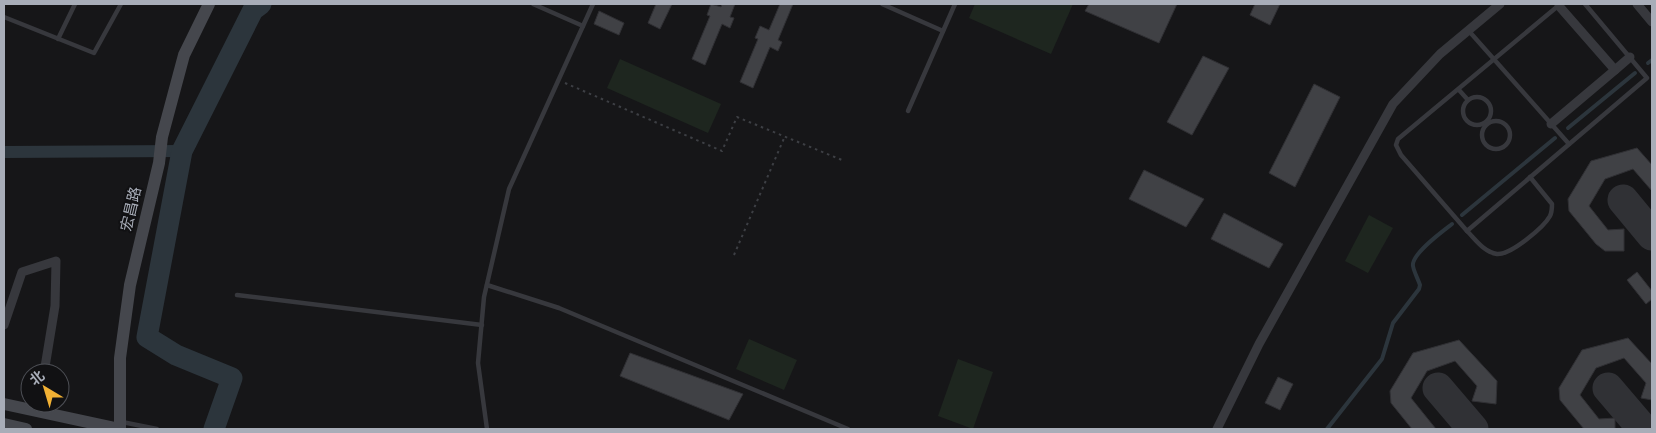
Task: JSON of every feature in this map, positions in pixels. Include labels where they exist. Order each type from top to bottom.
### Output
[{"type":"street","name":"宏昌路","points":[[121,426],[120,358],[130,284],[158,163],[162,137],[184,55],[208,4]]},
{"type":"street","points":[[1217,429],[1259,344],[1393,104],[1440,54],[1500,4]]},
{"type":"street","points":[[1638,4],[1652,22]]},
{"type":"street","points":[[1560,5],[1615,70]]},
{"type":"street","points":[[1551,124],[1630,58]]},
{"type":"street","points":[[4,325],[22,272],[56,261],[56,306],[46,363]]},
{"type":"street","points":[[4,404],[20,405]]},
{"type":"street","points":[[64,413],[121,426]]},
{"type":"street","points":[[4,424],[26,429]]},
{"type":"lane","points":[[58,38],[75,4]]},
{"type":"lane","points":[[4,17],[94,53],[121,4]]},
{"type":"lane","points":[[533,4],[583,26]]},
{"type":"lane","points":[[487,429],[478,363],[487,285],[509,190],[593,4]]},
{"type":"lane","points":[[882,4],[943,31]]},
{"type":"lane","points":[[908,111],[955,4]]},
{"type":"lane","points":[[1467,231],[1647,78],[1585,4]]},
{"type":"lane","points":[[1530,177],[1552,204],[1551,214],[1545,222],[1516,248],[1504,254],[1489,252],[1467,231],[1401,155],[1396,145],[1398,140],[1560,5]]},
{"type":"lane","points":[[1468,30],[1569,144]]},
{"type":"lane","points":[[1459,90],[1468,100]]},
{"type":"lane","points":[[1468,100],[1463,107],[1466,120],[1472,124],[1485,124],[1486,125],[1494,122],[1505,125],[1509,132],[1509,139],[1504,146],[1496,149],[1487,146],[1483,138],[1485,124],[1491,111],[1490,107],[1485,100],[1476,97],[1468,100]]},
{"type":"lane","points":[[487,285],[559,308],[848,429]]},
{"type":"lane","points":[[237,295],[482,325]]},
{"type":"lane","points":[[121,426],[157,429]]},
{"type":"path","points":[[558,80],[722,151],[737,117],[842,160]]},
{"type":"path","points":[[734,254],[785,136]]},
{"type":"shaded area","points":[[975,4],[1073,4],[1051,54],[969,18]]},
{"type":"shaded area","points":[[620,59],[721,104],[708,133],[607,88]]},
{"type":"shaded area","points":[[1369,215],[1393,228],[1368,273],[1345,261]]},
{"type":"shaded area","points":[[749,339],[797,360],[784,390],[736,369]]},
{"type":"shaded area","points":[[958,359],[993,372],[973,429],[938,416]]},
{"type":"building","points":[[656,4],[672,4],[660,29],[648,23]]},
{"type":"building","points":[[711,4],[721,7],[722,4],[735,4],[730,17],[734,18],[730,28],[722,24],[705,65],[692,59],[710,16],[707,15]]},
{"type":"building","points":[[780,4],[793,4],[778,40],[782,42],[778,51],[770,47],[753,88],[740,82],[758,39],[755,38],[760,26],[769,30]]},
{"type":"building","points":[[1089,4],[1177,4],[1159,43],[1085,11]]},
{"type":"building","points":[[1255,4],[1280,4],[1270,25],[1250,15]]},
{"type":"building","points":[[599,11],[624,23],[619,35],[594,24]]},
{"type":"building","points":[[1203,56],[1229,68],[1192,135],[1167,122]]},
{"type":"building","points":[[1314,84],[1340,97],[1295,187],[1269,173]]},
{"type":"building","points":[[1637,148],[1652,165],[1652,191],[1633,169],[1605,179],[1589,206],[1608,230],[1624,229],[1624,251],[1605,251],[1596,244],[1569,211],[1568,199],[1591,161]]},
{"type":"building","points":[[1144,170],[1204,199],[1186,227],[1129,199]]},
{"type":"building","points":[[1224,213],[1283,244],[1269,268],[1211,239]]},
{"type":"building","points":[[1637,272],[1652,291],[1652,299],[1646,304],[1627,280]]},
{"type":"building","points":[[1628,338],[1652,364],[1652,400],[1641,398],[1646,383],[1624,358],[1596,368],[1580,395],[1599,419],[1615,418],[1615,429],[1584,429],[1560,400],[1559,388],[1582,350]]},
{"type":"building","points":[[1459,340],[1497,381],[1496,404],[1472,401],[1477,386],[1455,361],[1427,371],[1411,398],[1436,429],[1412,429],[1391,403],[1390,391],[1413,353]]},
{"type":"building","points":[[630,353],[743,394],[729,420],[620,376]]},
{"type":"building","points":[[1278,377],[1293,384],[1280,410],[1265,403]]},
{"type":"waterway","points":[[214,429],[232,378],[176,355],[147,337],[182,151],[253,10],[261,4]]},
{"type":"waterway","points":[[1648,63],[1652,60]]},
{"type":"waterway","points":[[1568,128],[1635,73]]},
{"type":"waterway","points":[[1462,215],[1555,138]]},
{"type":"waterway","points":[[4,152],[182,151]]},
{"type":"waterway","points":[[1327,429],[1382,359],[1393,323],[1419,289],[1420,285],[1413,266],[1417,255],[1428,243],[1452,224]]},
{"type":"taxiway","points":[[1623,200],[1652,235]]},
{"type":"taxiway","points":[[1438,388],[1473,429]]},
{"type":"taxiway","points":[[1608,388],[1643,429]]}]
